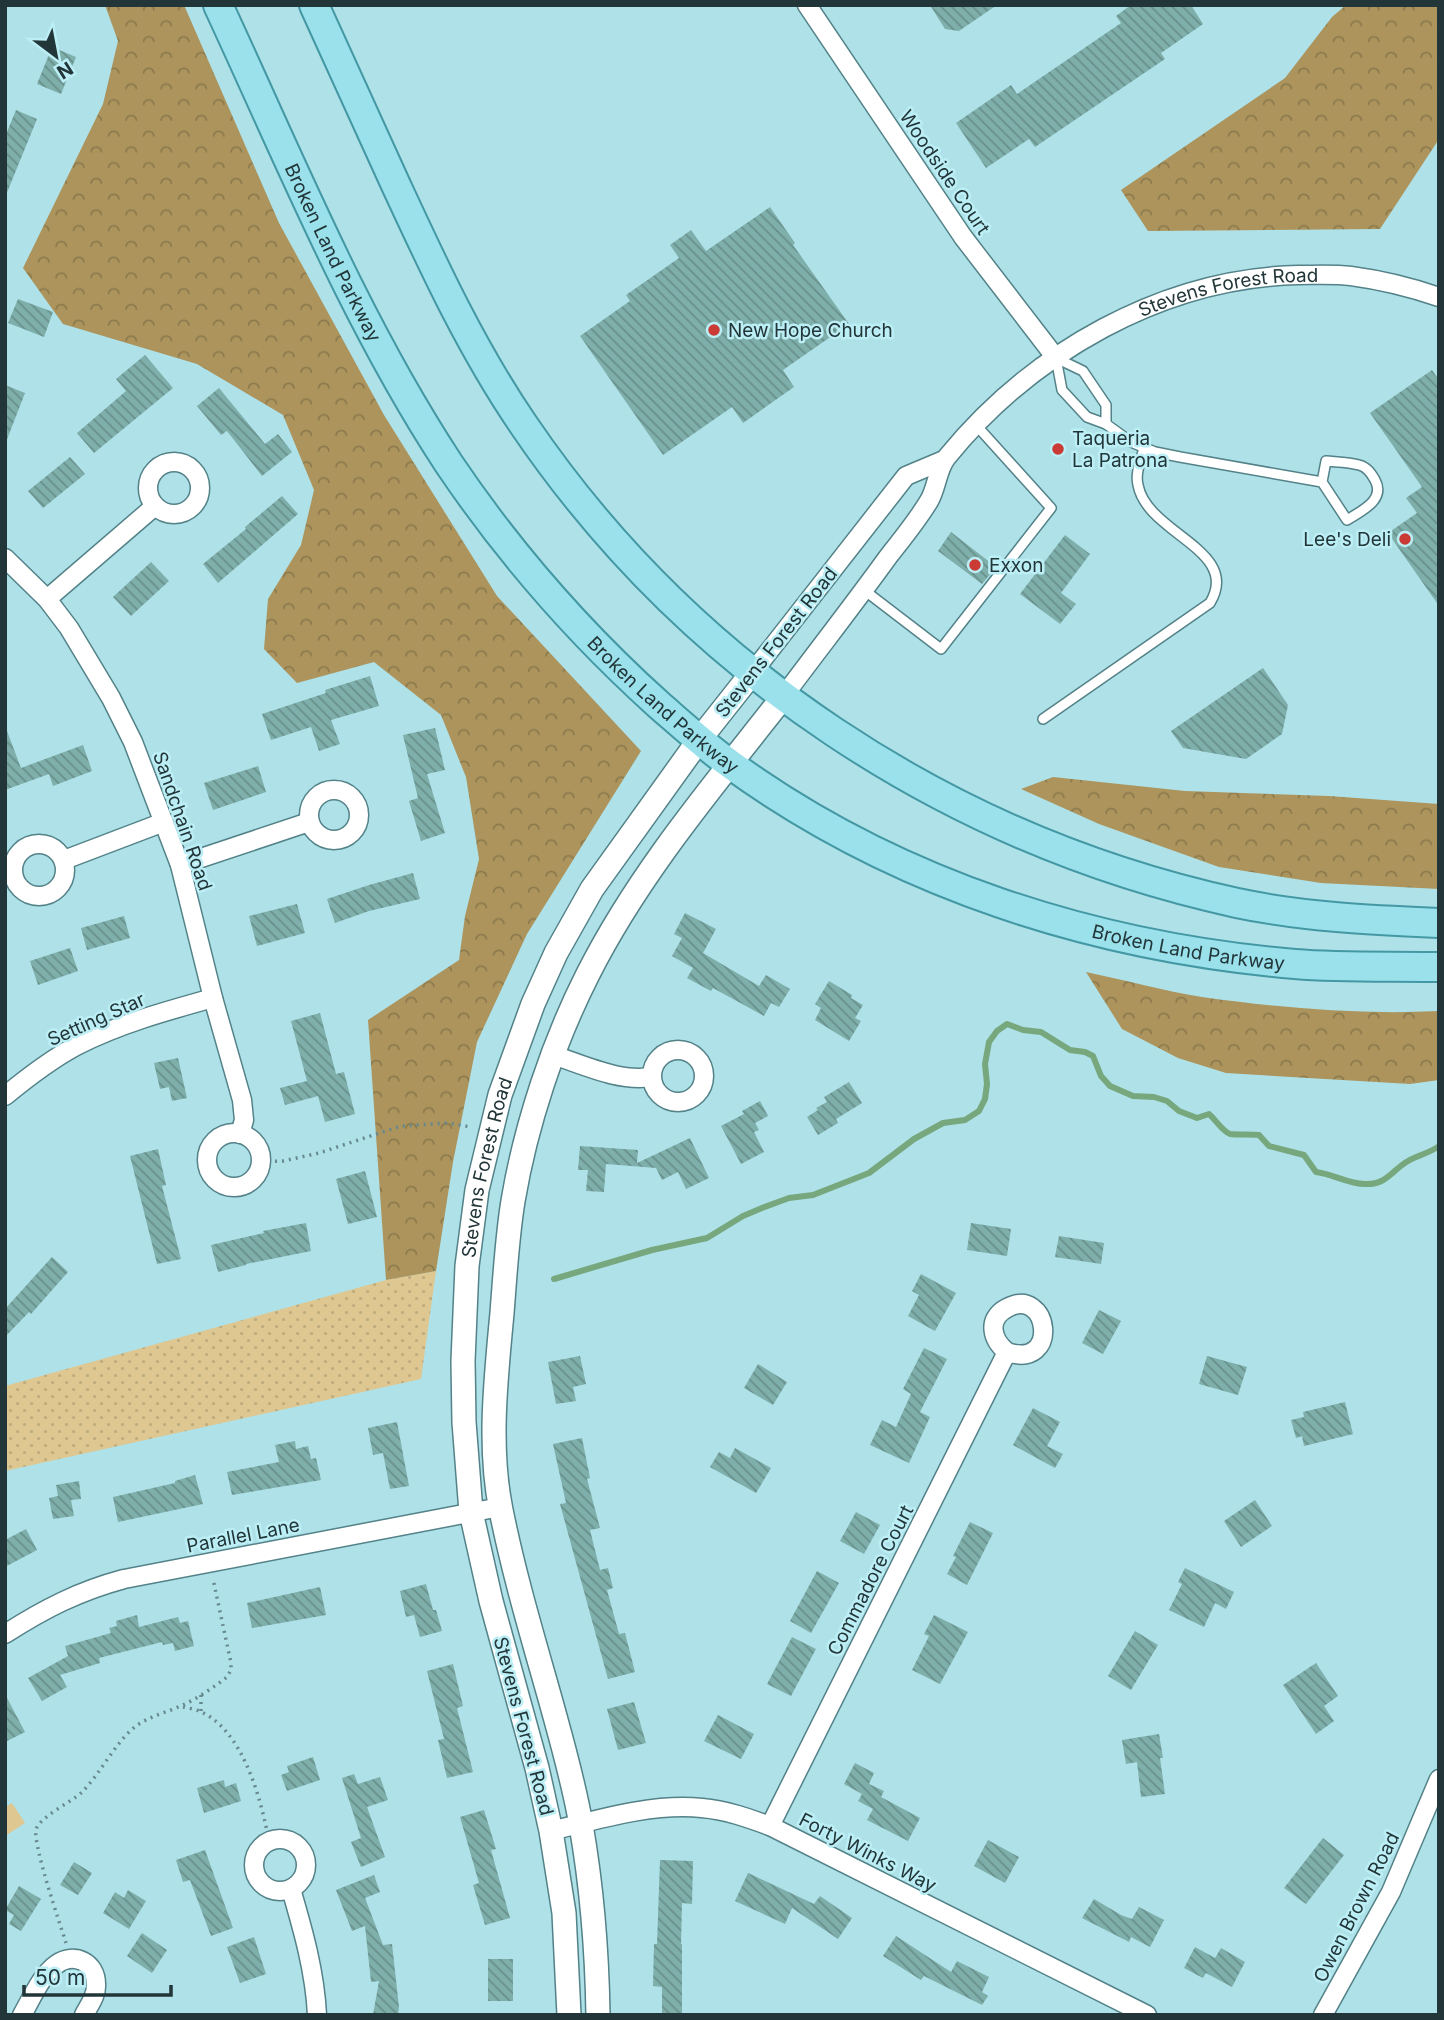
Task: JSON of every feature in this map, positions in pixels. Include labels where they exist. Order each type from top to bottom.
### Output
[{"type":"main road","name":"Broken Land Parkway","points":[[218,5],[361,313],[449,463],[523,565],[571,619],[619,668],[699,740],[805,814],[867,847],[939,880],[1012,908],[1142,942],[1227,956],[1299,965],[1439,967]]},
{"type":"main road","points":[[314,5],[438,277],[521,422],[585,508],[635,565],[682,612],[752,673],[783,696],[922,785],[984,819],[1101,866],[1241,904],[1305,914],[1439,923]]},
{"type":"street","name":"Woodside Court","points":[[807,5],[963,237],[1056,358]]},
{"type":"street","name":"Stevens Forest Road","points":[[598,2015],[594,1913],[581,1823],[565,1754],[520,1592],[500,1507],[496,1466],[497,1368],[513,1201],[535,1107],[588,973],[624,910],[664,851],[864,590],[930,499],[944,460],[976,425],[1020,384],[1092,335],[1161,301],[1191,291],[1251,279],[1294,275],[1349,276],[1386,282],[1439,297]]},
{"type":"street","name":"Stevens Forest Road","points":[[569,2015],[564,1913],[551,1831],[471,1513],[464,1398],[467,1266],[477,1190],[490,1132],[518,1042],[556,953],[592,889],[699,740],[906,476],[944,460]]},
{"type":"street","points":[[47,599],[155,506]]},
{"type":"street","name":"Sandchain Road","points":[[5,558],[47,599],[76,639],[133,742],[180,864],[213,998],[242,1100],[244,1120],[240,1133]]},
{"type":"street","points":[[64,860],[164,822]]},
{"type":"street","points":[[180,864],[309,822]]},
{"type":"street","name":"Setting Star","points":[[5,1096],[42,1067],[76,1046],[143,1018],[213,998]]},
{"type":"street","points":[[554,1055],[622,1077],[636,1080],[651,1077]]},
{"type":"street","points":[[228,1133],[240,1133],[255,1143],[261,1162],[251,1181],[240,1186],[229,1186],[218,1182],[210,1173],[208,1151],[216,1140],[228,1133]]},
{"type":"street","name":"Commadore Court","points":[[770,1826],[1007,1352]]},
{"type":"street","name":"Parallel Lane","points":[[5,1634],[40,1612],[93,1588],[124,1579],[500,1507]]},
{"type":"street","name":"Owen Brown Road","points":[[1323,2015],[1391,1892],[1439,1779]]},
{"type":"street","name":"Forty Winks Way","points":[[551,1831],[636,1811],[671,1807],[733,1813],[770,1826],[1147,2015]]},
{"type":"street","points":[[284,1839],[294,1843],[303,1853],[306,1864],[304,1874],[299,1883],[291,1889],[276,1891],[267,1888],[259,1882],[254,1872],[257,1851],[269,1841],[284,1839]]},
{"type":"street","points":[[291,1889],[311,1964],[317,2015]]},
{"type":"street","points":[[22,2015],[48,1972],[62,1961],[71,1958],[88,1964],[94,1973],[94,1995],[84,2015]]},
{"type":"lane","points":[[1056,358],[1062,390],[1087,417],[1107,424],[1144,448],[1322,482],[1347,520],[1374,502],[1377,495],[1374,477],[1361,465],[1326,461],[1322,482]]},
{"type":"lane","points":[[1056,358],[1083,371],[1106,405],[1107,424]]},
{"type":"lane","points":[[864,590],[941,649],[1051,508],[976,425]]},
{"type":"lane","points":[[1043,719],[1210,603],[1215,594],[1217,574],[1213,564],[1161,522],[1144,501],[1137,476],[1144,448]]},
{"type":"path","points":[[261,1162],[283,1161],[319,1153],[401,1126],[447,1122],[490,1132]]},
{"type":"path","points":[[71,1958],[39,1849],[37,1827],[42,1820],[82,1792],[135,1726],[152,1716],[181,1706],[227,1677],[231,1663],[210,1563]]},
{"type":"path","points":[[201,1694],[201,1711]]},
{"type":"path","points":[[181,1706],[201,1711],[228,1735],[244,1759],[254,1782],[269,1841]]},
{"type":"shaded area","points":[[436,1271],[421,1379],[5,1471],[5,1386],[386,1280]]},
{"type":"shaded area","points":[[12,1803],[25,1823],[5,1836],[5,1807]]},
{"type":"green space","points":[[105,5],[184,5],[279,223],[384,415],[497,596],[641,751],[527,934],[477,1042],[453,1162],[436,1271],[386,1280],[368,1020],[459,960],[465,916],[479,859],[466,777],[441,715],[374,662],[297,683],[264,649],[268,599],[301,545],[314,490],[283,415],[197,364],[63,324],[23,268],[103,104],[118,41]]},
{"type":"green space","points":[[1346,5],[1439,5],[1439,139],[1380,229],[1148,231],[1121,190],[1285,78],[1332,17]]},
{"type":"green space","points":[[1053,777],[1185,791],[1329,796],[1439,804],[1439,889],[1321,883],[1219,867],[1099,824],[1021,789]]},
{"type":"green space","points":[[1086,972],[1188,995],[1261,1004],[1320,1010],[1439,1011],[1439,1080],[1410,1084],[1226,1073],[1178,1058],[1122,1029]]},
{"type":"building","points":[[930,5],[997,5],[959,31],[945,29]]},
{"type":"building","points":[[1131,5],[1191,5],[1203,24],[1161,53],[1165,59],[1035,147],[1029,139],[986,168],[956,123],[1011,85],[1017,94],[1121,23],[1116,16]]},
{"type":"building","points":[[52,47],[76,57],[61,94],[37,84]]},
{"type":"building","points":[[16,110],[37,119],[6,195],[5,137]]},
{"type":"building","name":"New Hope Church","points":[[770,207],[795,243],[793,245],[849,324],[783,370],[794,387],[743,423],[732,407],[663,455],[580,336],[630,301],[626,295],[679,258],[670,245],[691,230],[706,251]]},
{"type":"building","points":[[18,299],[53,312],[44,337],[8,323]]},
{"type":"building","points":[[145,355],[173,388],[94,453],[77,433],[126,391],[116,379]]},
{"type":"building","points":[[1432,370],[1439,380],[1439,606],[1388,533],[1417,513],[1406,498],[1422,487],[1370,413]]},
{"type":"building","points":[[5,385],[25,393],[6,442],[5,442]]},
{"type":"building","points":[[219,388],[265,444],[278,434],[292,452],[262,476],[227,431],[221,435],[197,406]]},
{"type":"building","points":[[70,457],[85,474],[43,508],[28,491]]},
{"type":"building","points":[[282,496],[298,514],[218,583],[203,564]]},
{"type":"building","name":"Exxon","points":[[951,532],[996,567],[982,584],[938,551]]},
{"type":"building","points":[[1065,535],[1090,554],[1061,593],[1076,604],[1060,624],[1020,594]]},
{"type":"building","points":[[151,562],[169,581],[131,616],[113,597]]},
{"type":"building","points":[[1263,668],[1288,705],[1282,734],[1246,759],[1183,748],[1171,731]]},
{"type":"building","points":[[370,676],[379,706],[331,720],[340,744],[319,751],[311,727],[271,740],[262,714]]},
{"type":"building","points":[[435,728],[445,770],[427,774],[445,833],[421,841],[409,801],[418,798],[403,735]]},
{"type":"building","points":[[5,731],[21,768],[83,745],[92,771],[53,786],[49,774],[5,790]]},
{"type":"building","points":[[258,766],[266,792],[213,810],[204,783]]},
{"type":"building","points":[[413,873],[420,899],[369,911],[335,923],[327,899]]},
{"type":"building","points":[[297,904],[305,933],[257,946],[249,916]]},
{"type":"building","points":[[685,913],[716,929],[703,953],[759,986],[766,975],[790,989],[779,1007],[771,1003],[764,1016],[713,988],[711,991],[687,978],[693,968],[672,956],[682,938],[674,934]]},
{"type":"building","points":[[124,916],[130,938],[87,950],[81,928]]},
{"type":"building","points":[[70,948],[78,971],[38,985],[30,961]]},
{"type":"building","points":[[829,981],[863,1005],[855,1018],[861,1021],[849,1041],[815,1020],[821,1008],[815,1004]]},
{"type":"building","points":[[320,1013],[336,1074],[344,1072],[355,1114],[325,1122],[318,1096],[285,1105],[280,1088],[307,1081],[291,1021]]},
{"type":"building","points":[[178,1058],[187,1098],[172,1101],[169,1087],[160,1089],[154,1063]]},
{"type":"building","points":[[849,1082],[862,1103],[836,1119],[838,1123],[818,1135],[807,1117],[827,1102],[824,1097]]},
{"type":"building","points":[[760,1101],[768,1116],[755,1123],[759,1130],[754,1132],[764,1152],[741,1164],[721,1126],[744,1114],[742,1111]]},
{"type":"building","points":[[690,1138],[709,1178],[686,1189],[678,1172],[662,1180],[656,1168],[606,1164],[604,1192],[586,1191],[588,1170],[578,1170],[580,1146],[638,1150],[637,1163]]},
{"type":"building","points":[[158,1149],[166,1185],[162,1186],[181,1259],[157,1264],[130,1156]]},
{"type":"building","points":[[365,1171],[377,1217],[348,1224],[336,1179]]},
{"type":"building","points":[[306,1223],[311,1251],[218,1272],[211,1245]]},
{"type":"building","points":[[971,1223],[1011,1229],[1007,1256],[967,1250]]},
{"type":"building","points":[[1059,1236],[1104,1243],[1101,1264],[1055,1257]]},
{"type":"building","points":[[52,1257],[68,1272],[31,1314],[29,1312],[5,1337],[5,1309]]},
{"type":"building","points":[[921,1274],[956,1293],[935,1331],[908,1316],[919,1295],[912,1291]]},
{"type":"building","points":[[1099,1310],[1121,1321],[1103,1354],[1082,1343]]},
{"type":"building","points":[[924,1348],[947,1359],[920,1412],[930,1417],[909,1463],[870,1445],[882,1420],[896,1427],[911,1394],[903,1389]]},
{"type":"building","points":[[580,1356],[586,1384],[573,1387],[576,1401],[556,1404],[548,1362]]},
{"type":"building","points":[[1207,1356],[1247,1367],[1238,1395],[1199,1384]]},
{"type":"building","points":[[758,1364],[787,1382],[773,1405],[744,1388]]},
{"type":"building","points":[[1345,1402],[1353,1434],[1304,1446],[1302,1436],[1296,1438],[1291,1420],[1304,1417],[1303,1412]]},
{"type":"building","points":[[1033,1408],[1060,1422],[1047,1446],[1063,1454],[1055,1468],[1013,1445]]},
{"type":"building","points":[[397,1422],[409,1486],[390,1489],[383,1453],[373,1455],[368,1428]]},
{"type":"building","points":[[582,1438],[590,1478],[587,1479],[600,1528],[590,1530],[600,1570],[608,1568],[613,1588],[607,1590],[619,1634],[625,1633],[635,1672],[608,1679],[560,1504],[566,1503],[553,1444]]},
{"type":"building","points":[[295,1441],[296,1449],[308,1446],[311,1459],[316,1458],[321,1480],[232,1495],[227,1472],[279,1462],[275,1445]]},
{"type":"building","points":[[735,1448],[771,1468],[756,1493],[710,1467],[719,1452],[730,1458]]},
{"type":"building","points":[[195,1475],[203,1504],[118,1522],[113,1497],[175,1483]]},
{"type":"building","points":[[79,1481],[81,1499],[71,1500],[74,1516],[53,1519],[49,1498],[58,1496],[56,1485]]},
{"type":"building","points":[[1255,1500],[1272,1526],[1241,1547],[1224,1521]]},
{"type":"building","points":[[856,1512],[880,1525],[864,1554],[840,1541]]},
{"type":"building","points":[[970,1522],[993,1533],[967,1585],[947,1574]]},
{"type":"building","points":[[26,1529],[37,1550],[5,1567],[5,1540]]},
{"type":"building","points":[[1185,1568],[1234,1592],[1226,1609],[1215,1603],[1204,1627],[1169,1610],[1182,1584],[1178,1582]]},
{"type":"building","points":[[817,1571],[839,1583],[811,1633],[790,1621]]},
{"type":"building","points":[[426,1584],[442,1631],[420,1637],[414,1615],[406,1617],[400,1591]]},
{"type":"building","points":[[320,1587],[326,1615],[252,1628],[247,1603]]},
{"type":"building","points":[[137,1615],[139,1627],[178,1617],[180,1623],[188,1621],[194,1646],[175,1651],[173,1643],[163,1645],[162,1642],[99,1658],[100,1663],[60,1675],[67,1687],[42,1701],[28,1678],[68,1656],[65,1646],[111,1633],[109,1628],[117,1626],[116,1621]]},
{"type":"building","points":[[934,1615],[968,1632],[940,1684],[912,1670],[929,1636],[924,1634]]},
{"type":"building","points":[[1135,1631],[1158,1645],[1131,1690],[1108,1676]]},
{"type":"building","points":[[792,1637],[816,1649],[791,1696],[767,1684]]},
{"type":"building","points":[[1316,1663],[1338,1696],[1324,1706],[1334,1721],[1316,1734],[1283,1685]]},
{"type":"building","points":[[453,1664],[463,1706],[457,1708],[473,1772],[447,1778],[438,1740],[444,1739],[427,1671]]},
{"type":"building","points":[[5,1694],[25,1732],[5,1742]]},
{"type":"building","points":[[634,1702],[646,1743],[618,1750],[607,1709]]},
{"type":"building","points":[[718,1715],[754,1734],[741,1759],[704,1741]]},
{"type":"building","points":[[1159,1734],[1165,1794],[1141,1797],[1137,1762],[1126,1764],[1122,1740]]},
{"type":"building","points":[[313,1757],[320,1780],[287,1791],[281,1775],[289,1772],[287,1766]]},
{"type":"building","points":[[855,1763],[874,1773],[869,1784],[884,1791],[881,1797],[920,1818],[908,1841],[867,1820],[873,1809],[858,1801],[862,1794],[844,1784]]},
{"type":"building","points":[[354,1774],[358,1784],[380,1777],[388,1800],[367,1807],[385,1857],[361,1867],[351,1842],[361,1838],[342,1778]]},
{"type":"building","points":[[224,1780],[225,1787],[236,1783],[241,1801],[204,1813],[197,1788]]},
{"type":"building","points":[[484,1810],[496,1849],[491,1850],[510,1918],[485,1925],[473,1885],[479,1883],[460,1817]]},
{"type":"building","points":[[1323,1838],[1344,1855],[1306,1904],[1284,1888]]},
{"type":"building","points":[[988,1840],[1019,1857],[1005,1883],[974,1866]]},
{"type":"building","points":[[205,1850],[233,1928],[211,1936],[190,1880],[183,1882],[176,1860]]},
{"type":"building","points":[[660,1860],[693,1861],[692,1904],[682,1903],[682,2015],[662,2015],[662,1987],[653,1986]]},
{"type":"building","points":[[74,1862],[92,1873],[78,1895],[60,1885]]},
{"type":"building","points":[[748,1873],[814,1904],[820,1896],[852,1918],[838,1939],[792,1908],[785,1924],[735,1901]]},
{"type":"building","points":[[374,1875],[380,1892],[365,1898],[383,1945],[392,1944],[398,2015],[373,2015],[379,1981],[371,1982],[365,1926],[352,1931],[336,1890]]},
{"type":"building","points":[[19,1886],[41,1899],[21,1931],[9,1924],[14,1915],[5,1910]]},
{"type":"building","points":[[128,1890],[146,1901],[129,1929],[103,1913],[115,1892],[124,1898]]},
{"type":"building","points":[[1094,1899],[1132,1919],[1139,1907],[1164,1920],[1150,1947],[1131,1937],[1129,1942],[1082,1918]]},
{"type":"building","points":[[142,1933],[167,1950],[152,1973],[127,1956]]},
{"type":"building","points":[[896,1936],[951,1972],[957,1961],[989,1977],[982,1992],[988,1996],[982,2005],[924,1976],[921,1980],[883,1956]]},
{"type":"building","points":[[254,1937],[266,1974],[240,1983],[227,1947]]},
{"type":"building","points":[[1195,1947],[1215,1958],[1221,1948],[1245,1962],[1232,1987],[1206,1973],[1203,1978],[1184,1968]]},
{"type":"building","points":[[488,1959],[513,1959],[513,2001],[488,2001]]},
{"type":"waterway","points":[[554,1279],[652,1250],[707,1238],[762,1208],[789,1198],[813,1195],[869,1173],[914,1139],[943,1123],[965,1120],[979,1111],[985,1099],[985,1064],[989,1042],[997,1031],[1007,1024],[1023,1030],[1041,1032],[1070,1050],[1093,1056],[1101,1076],[1110,1086],[1133,1096],[1167,1101],[1179,1111],[1197,1118],[1209,1114],[1230,1134],[1259,1135],[1269,1146],[1304,1155],[1316,1172],[1347,1181],[1359,1184],[1379,1182],[1408,1161],[1439,1146]]},
{"type":"place","name":"New Hope Church","points":[[714,330]]},
{"type":"place","name":"Taqueria La Patrona","points":[[1058,449]]},
{"type":"place","name":"Lee's Deli","points":[[1405,539]]},
{"type":"place","name":"Exxon","points":[[975,565]]}]
